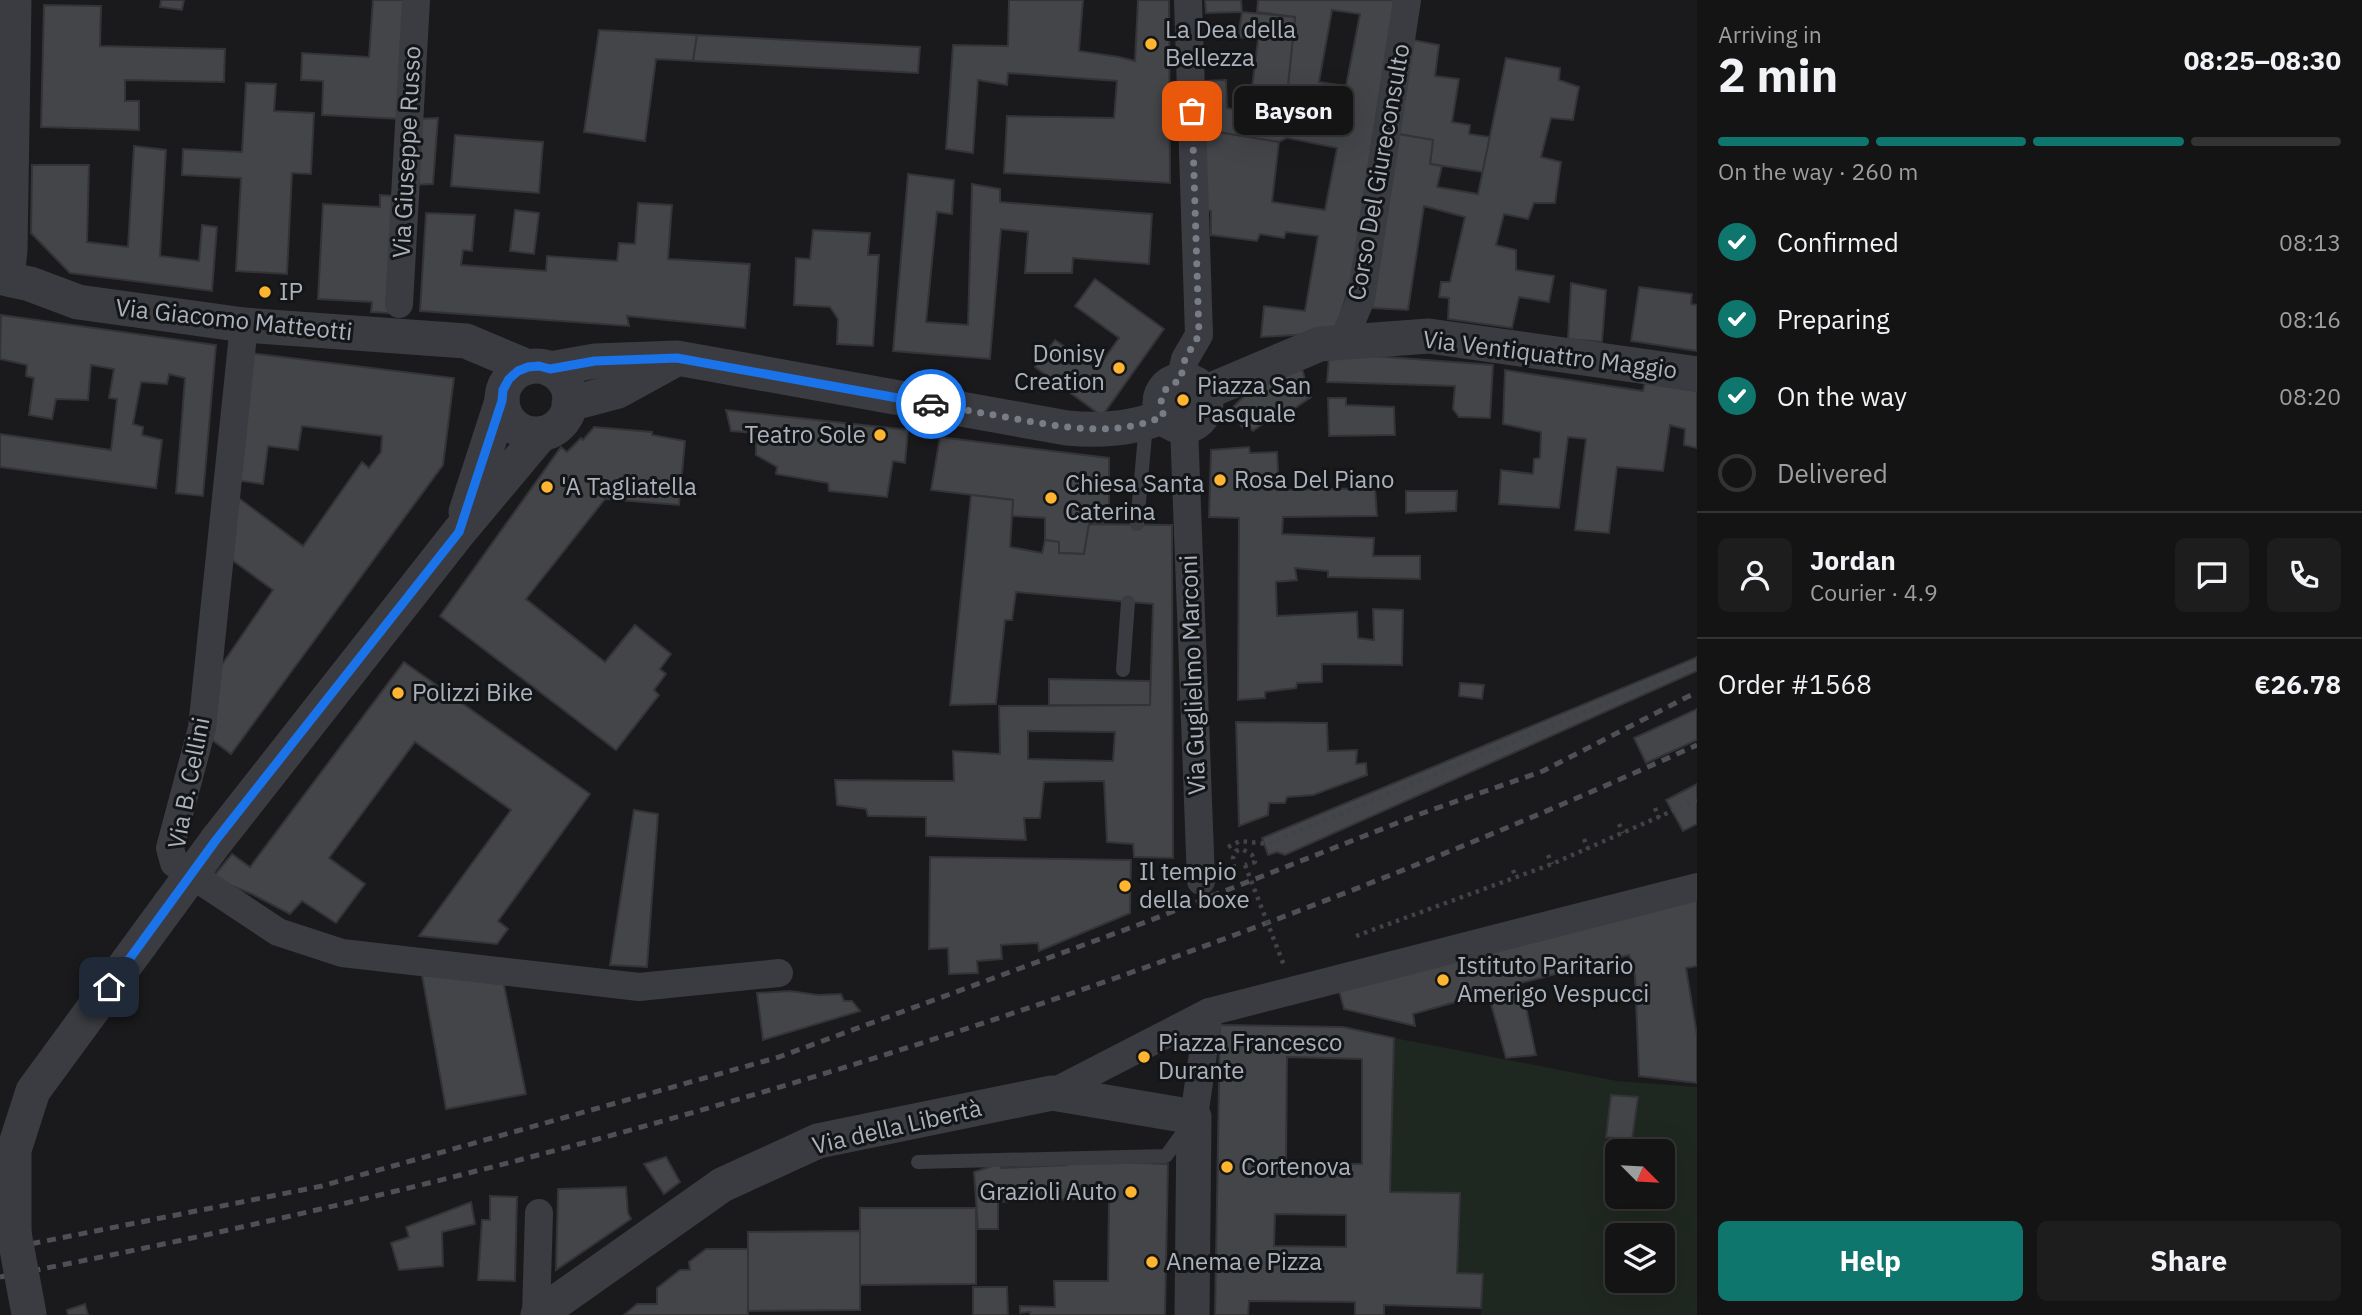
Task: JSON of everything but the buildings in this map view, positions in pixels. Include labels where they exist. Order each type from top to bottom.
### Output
[{"type":"street","points":[[3,279],[10,250],[7,58],[14,0]]},
{"type":"street","name":"Via Giuseppe Russo","points":[[399,304],[416,0]]},
{"type":"street","points":[[541,434],[519,430],[504,412],[521,382],[595,361],[677,358],[1066,428],[1097,430],[1165,421],[1161,409],[1162,393],[1173,383],[1192,387],[1185,359],[1199,335],[1188,0]]},
{"type":"street","name":"Corso Del Giureconsulto","points":[[1342,343],[1361,299],[1407,0]]},
{"type":"street","name":"Via Giacomo Matteotti","points":[[3,279],[30,284],[78,302],[244,326],[466,341],[521,382]]},
{"type":"street","name":"Via B. Cellini","points":[[244,326],[202,728],[170,848],[174,863],[278,932],[342,953],[639,987],[779,973]]},
{"type":"street","name":"Via Ventiquattro Maggio","points":[[1192,387],[1320,344],[1429,336],[1697,374]]},
{"type":"street","points":[[569,404],[618,391],[677,358]]},
{"type":"street","points":[[29,1315],[14,1233],[13,1181],[14,1150],[33,1091],[216,840],[459,532],[541,434],[560,424],[569,404],[565,383],[521,382]]},
{"type":"street","points":[[459,532],[521,382]]},
{"type":"street","name":"Via Guglielmo Marconi","points":[[1165,421],[1212,877]]},
{"type":"street","points":[[1052,1093],[1209,1012],[1697,887]]},
{"type":"street","points":[[1192,1315],[1194,1117],[1209,1012]]},
{"type":"street","points":[[1052,1093],[1194,1117]]},
{"type":"street","name":"Via della Libertà","points":[[544,1310],[722,1185],[818,1140],[1052,1093]]},
{"type":"street","points":[[539,1213],[544,1310]]},
{"type":"lane","points":[[1137,524],[1165,421]]},
{"type":"lane","points":[[1122,670],[1128,602]]},
{"type":"lane","points":[[918,1162],[1166,1156],[1194,1117]]},
{"type":"path","points":[[1224,849],[1240,841],[1268,844],[1697,665]]},
{"type":"path","points":[[1356,936],[1552,864],[1697,800]]},
{"type":"path","points":[[1655,808],[1659,818]]},
{"type":"path","points":[[1619,824],[1623,833]]},
{"type":"path","points":[[1584,839],[1588,849]]},
{"type":"path","points":[[1212,877],[1234,869],[1233,858],[1236,851],[1242,849],[1252,855],[1255,862],[1245,865],[1285,968]]},
{"type":"path","points":[[1548,855],[1552,864]]},
{"type":"path","points":[[1513,870],[1516,878]]},
{"type":"shaded area","points":[[1394,1038],[1617,1081],[1697,1087],[1697,1315],[1481,1315],[1483,1274],[1457,1273],[1460,1193],[1390,1192]]},
{"type":"railway","points":[[0,1250],[322,1186],[779,1057],[1146,922],[1420,814],[1543,771],[1697,692]]},
{"type":"railway","points":[[0,1277],[219,1232],[436,1181],[651,1124],[864,1061],[1076,992],[1285,916],[1492,834],[1697,745]]},
{"type":"way so far","points":[[931,404],[1066,428],[1097,430],[1151,422],[1164,416],[1160,401],[1162,393],[1173,383],[1180,381],[1185,359],[1199,335],[1192,111]]},
{"type":"place","name":"La Dea della Bellezza","points":[[1151,44]]},
{"type":"place","name":"Bayson","points":[[1192,111]]},
{"type":"place","name":"IP","points":[[265,292]]},
{"type":"place","name":"Donisy Creation","points":[[1119,368]]},
{"type":"place","name":"Piazza San Pasquale","points":[[1183,400]]},
{"type":"place","name":"Teatro Sole","points":[[880,435]]},
{"type":"place","name":"Rosa Del Piano","points":[[1220,480]]},
{"type":"place","name":"'A Tagliatella","points":[[547,487]]},
{"type":"place","name":"Chiesa Santa Caterina","points":[[1051,498]]},
{"type":"place","name":"Polizzi Bike","points":[[398,693]]},
{"type":"place","name":"Il tempio della boxe","points":[[1125,886]]},
{"type":"place","name":"Istituto Paritario Amerigo Vespucci","points":[[1443,980]]},
{"type":"place","name":"Piazza Francesco Durante","points":[[1144,1057]]},
{"type":"place","name":"Cortenova","points":[[1227,1167]]},
{"type":"place","name":"Grazioli Auto","points":[[1131,1192]]},
{"type":"place","name":"Anema e Pizza","points":[[1152,1262]]},
{"type":"route","points":[[109,987],[216,840],[459,532],[502,401],[503,390],[509,379],[518,371],[528,367],[550,369],[595,361],[677,358],[931,404]]}]
